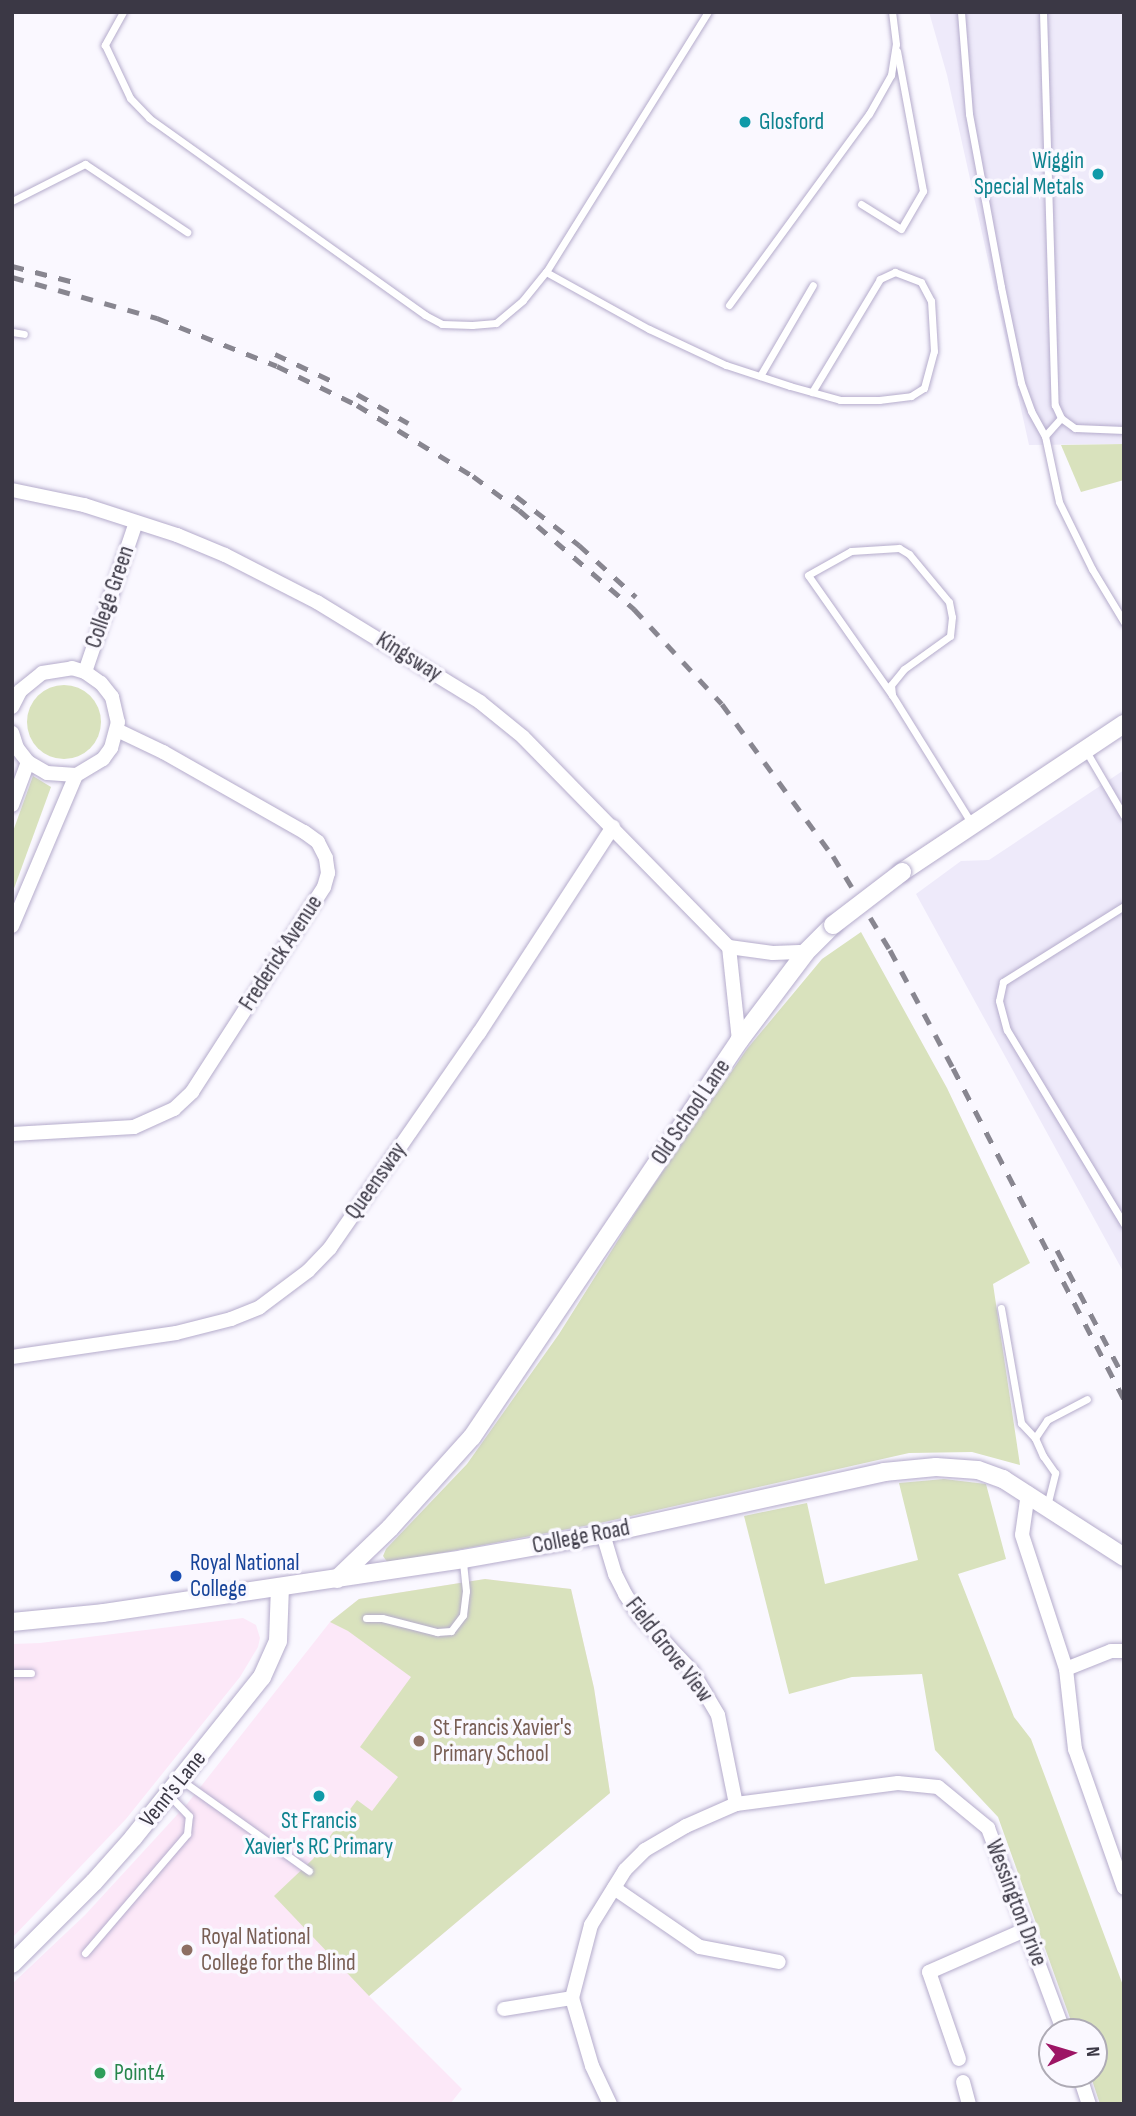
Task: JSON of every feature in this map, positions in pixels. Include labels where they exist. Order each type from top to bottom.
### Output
[{"type":"street","name":"Kingsway","points":[[12,490],[84,505],[177,535],[270,576],[427,667],[480,702],[523,737],[729,947]]},
{"type":"street","name":"College Green","points":[[85,672],[136,522]]},
{"type":"street","points":[[12,707],[20,691],[42,673],[58,668],[85,672],[101,683],[112,697],[117,710],[117,730],[111,748],[103,759],[76,775],[47,773],[28,762],[17,748],[12,733]]},
{"type":"street","name":"Old School Lane","points":[[337,1579],[390,1528],[472,1437],[739,1041],[806,952],[833,925],[902,872],[1124,724]]},
{"type":"street","name":"Frederick Avenue","points":[[12,1134],[134,1127],[174,1109],[192,1092],[324,887],[328,873],[318,842],[304,832],[163,752],[117,730]]},
{"type":"street","points":[[12,805],[28,762]]},
{"type":"street","points":[[12,926],[76,775]]},
{"type":"street","name":"Queensway","points":[[12,1357],[176,1333],[232,1320],[260,1307],[308,1271],[330,1248],[479,1033],[613,827]]},
{"type":"street","points":[[739,1041],[729,947],[756,952],[806,952]]},
{"type":"street","name":"College Road","points":[[12,1622],[103,1613],[463,1559],[603,1534],[884,1472],[936,1467],[978,1470],[1003,1479],[1124,1558]]},
{"type":"street","points":[[1028,1493],[1022,1535],[1066,1669],[1075,1749],[1124,1888]]},
{"type":"street","name":"Field Grove View","points":[[603,1534],[615,1574],[625,1594],[639,1615],[692,1671],[718,1714],[736,1804]]},
{"type":"street","name":"Venn's Lane","points":[[12,1964],[94,1882],[175,1787],[262,1677],[273,1658],[281,1621],[280,1587]]},
{"type":"street","points":[[1066,1669],[1111,1651],[1124,1651]]},
{"type":"street","name":"Wessington Drive","points":[[736,1804],[898,1783],[938,1787],[988,1828],[1059,2018]]},
{"type":"street","points":[[610,2104],[592,2066],[572,1998],[591,1925],[625,1870],[645,1850],[686,1826],[736,1804]]},
{"type":"street","points":[[614,1888],[699,1947],[779,1962]]},
{"type":"street","points":[[959,2059],[929,1972],[1027,1929]]},
{"type":"street","points":[[504,2009],[572,1998]]},
{"type":"street","points":[[963,2082],[969,2104]]},
{"type":"lane","points":[[123,12],[105,45],[130,98],[149,118],[425,315],[442,324],[496,323],[523,300],[546,272],[708,12]]},
{"type":"lane","points":[[861,204],[901,229],[923,191],[892,12]]},
{"type":"lane","points":[[961,12],[969,114],[1021,383],[1031,411],[1045,436],[1059,502],[1092,569],[1124,622]]},
{"type":"lane","points":[[1043,12],[1053,392],[1061,418],[1082,429],[1124,429]]},
{"type":"lane","points":[[729,305],[869,114],[891,75],[896,44]]},
{"type":"lane","points":[[12,201],[85,164],[187,232]]},
{"type":"lane","points":[[546,272],[649,329],[726,365],[812,392],[840,400],[879,400],[911,396],[923,388],[934,351],[931,301],[921,282],[895,272],[880,279],[812,392]]},
{"type":"lane","points":[[760,376],[813,285]]},
{"type":"lane","points":[[12,332],[24,334]]},
{"type":"lane","points":[[1045,436],[1061,418]]},
{"type":"lane","points":[[892,695],[895,678],[950,636],[952,617],[948,602],[909,554],[899,548],[851,551],[808,575],[892,695],[973,825]]},
{"type":"lane","points":[[1085,750],[1124,816]]},
{"type":"lane","points":[[1124,906],[1003,982],[999,1001],[1007,1030],[1124,1224]]},
{"type":"lane","points":[[1001,1308],[1021,1423],[1035,1438],[1042,1456],[1055,1473],[1047,1506]]},
{"type":"lane","points":[[1035,1438],[1047,1420],[1087,1399]]},
{"type":"lane","points":[[366,1618],[382,1618],[437,1632],[451,1631],[463,1615],[466,1591],[463,1559]]},
{"type":"lane","points":[[12,1673],[32,1674]]},
{"type":"lane","points":[[175,1787],[309,1871]]},
{"type":"lane","points":[[85,1953],[187,1834],[189,1816],[175,1787]]},
{"type":"shaded area","points":[[929,12],[1124,12],[1124,444],[1029,445],[947,75]]},
{"type":"shaded area","points":[[1124,770],[1124,1273],[916,894],[961,861],[989,860]]},
{"type":"shaded area","points":[[485,1579],[571,1589],[594,1688],[610,1793],[369,1996],[462,2089],[450,2104],[12,2104],[12,1984],[85,1915],[187,1804],[330,1622],[359,1599]]},
{"type":"shaded area","points":[[243,1618],[256,1625],[260,1638],[258,1647],[240,1677],[126,1819],[12,1938],[12,1644],[40,1643]]},
{"type":"green space","points":[[1124,444],[1124,480],[1081,492],[1061,445]]},
{"type":"green space","points":[[64,685],[85,691],[95,701],[101,722],[95,743],[85,753],[64,759],[43,753],[33,743],[27,722],[33,701],[43,691]]},
{"type":"green space","points":[[33,776],[51,787],[12,894],[12,834]]},
{"type":"green space","points":[[861,932],[947,1088],[1030,1263],[993,1284],[1020,1465],[972,1452],[909,1453],[600,1523],[388,1563],[383,1556],[386,1549],[467,1464],[559,1334],[644,1199],[747,1049],[822,959]]},
{"type":"green space","points":[[944,1479],[986,1484],[1006,1559],[958,1574],[1014,1717],[1031,1739],[1124,1988],[1124,2104],[1100,2104],[1095,2088],[1108,2088],[1108,2018],[1070,2018],[998,1817],[935,1750],[922,1674],[852,1677],[789,1694],[744,1516],[807,1503],[825,1584],[918,1560],[899,1483]]},
{"type":"green space","name":"St Francis Xavier's Primary School","points":[[485,1579],[571,1589],[594,1688],[610,1793],[369,1996],[274,1896],[313,1859],[357,1800],[372,1811],[398,1777],[360,1747],[411,1677],[348,1631],[330,1622],[359,1599]]},
{"type":"railway","points":[[12,266],[74,282]]},
{"type":"railway","points":[[12,277],[157,318],[277,366],[357,405],[473,476],[519,510],[634,609],[722,704],[833,856],[890,950],[1124,1399]]},
{"type":"railway","points":[[275,354],[332,381]]},
{"type":"railway","points":[[357,394],[408,423]]},
{"type":"railway","points":[[516,496],[579,545],[636,597]]},
{"type":"railway","points":[[1057,1250],[1122,1374]]},
{"type":"place","name":"Glosford","points":[[745,122]]},
{"type":"place","name":"Wiggin Special Metals","points":[[1098,174]]},
{"type":"place","name":"Royal National College","points":[[176,1576]]},
{"type":"place","name":"St Francis Xavier's Primary School","points":[[419,1741]]},
{"type":"place","name":"St Francis Xavier's RC Primary","points":[[319,1796]]},
{"type":"place","name":"Royal National College for the Blind","points":[[187,1950]]},
{"type":"place","name":"Point4","points":[[100,2073]]}]
